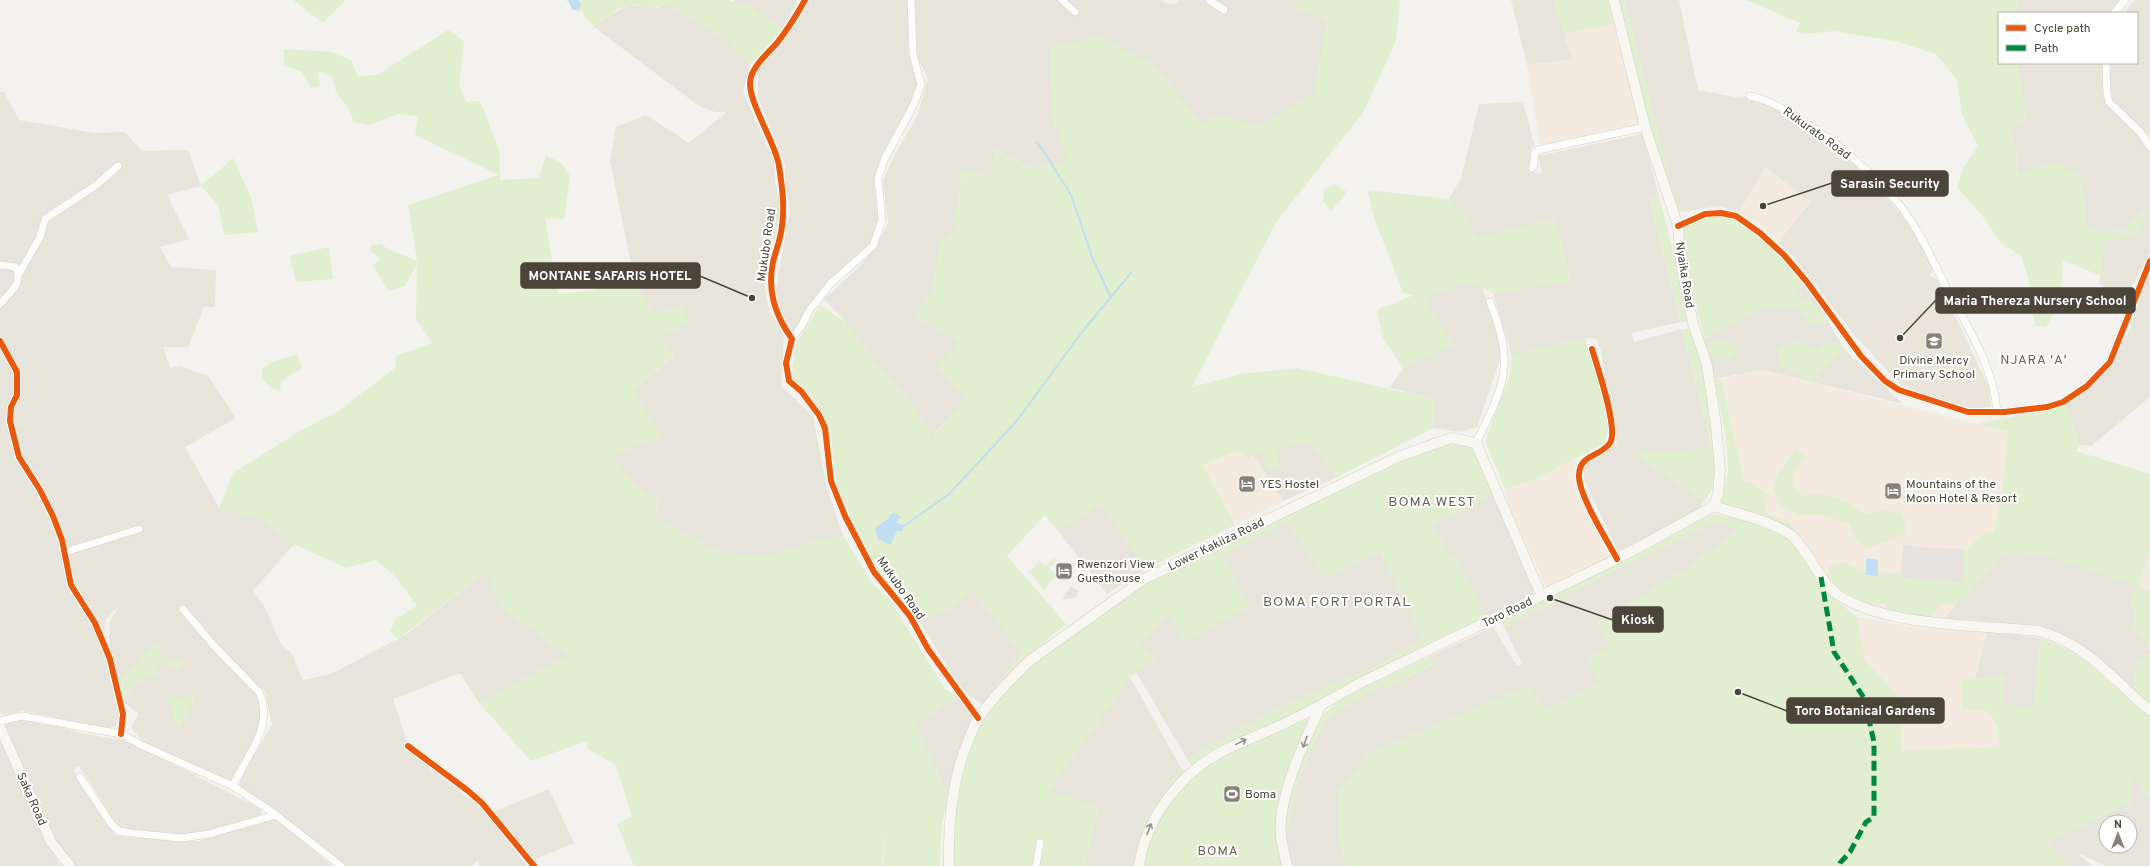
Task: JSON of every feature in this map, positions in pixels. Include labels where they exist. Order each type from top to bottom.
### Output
[{"type":"main road","name":"Nyaika Road","points":[[1614,0],[1645,127],[1678,226],[1681,264],[1693,324],[1707,366],[1716,425],[1720,482],[1714,506]]},
{"type":"main road","name":"Lower Kakiiza Road","points":[[949,866],[948,836],[956,774],[965,747],[978,718],[1012,678],[1028,662],[1144,579],[1398,457],[1450,438],[1476,443]]},
{"type":"main road","points":[[1476,443],[1501,497],[1541,595]]},
{"type":"main road","name":"Toro Road","points":[[1139,866],[1150,823],[1164,803],[1191,771],[1220,752],[1320,707],[1358,684],[1617,559],[1714,506]]},
{"type":"main road","points":[[1714,506],[1772,526],[1787,533],[1806,553],[1821,577],[1841,596],[1865,609],[1919,621],[2039,631],[2051,635],[2074,645],[2101,666],[2150,710]]},
{"type":"main road","points":[[1287,866],[1281,836],[1281,819],[1290,783],[1307,736],[1320,707]]},
{"type":"main road","name":"Saka Road","points":[[0,727],[51,842],[70,866]]},
{"type":"street","name":"Mukubo Road","points":[[805,0],[793,23],[759,63],[750,77],[751,94],[779,163],[783,214],[782,227],[771,274],[771,290],[776,312],[782,325],[792,339],[786,363],[789,381],[801,391],[819,414],[824,428],[831,481],[845,516],[874,572],[910,616],[932,655],[978,718]]},
{"type":"street","points":[[792,339],[812,307],[831,283],[873,246],[882,220],[878,178],[885,158],[913,106],[921,85],[913,54],[911,0]]},
{"type":"street","points":[[1062,0],[1075,12]]},
{"type":"street","points":[[1209,0],[1224,10]]},
{"type":"street","points":[[2115,12],[2125,0]]},
{"type":"street","points":[[2106,64],[2107,94],[2109,102],[2141,133],[2150,147]]},
{"type":"street","name":"Rukurato Road","points":[[1750,96],[1770,101],[1781,107],[1832,142],[1864,168],[1896,201],[1919,235],[1972,336],[1992,382],[1997,412]]},
{"type":"street","points":[[1532,168],[1534,165],[1534,154],[1538,150],[1645,127]]},
{"type":"street","points":[[0,304],[18,284],[19,274],[40,237],[45,219],[95,186],[118,166]]},
{"type":"street","points":[[1678,226],[1705,214],[1721,212],[1736,216],[1760,233],[1789,261],[1807,282],[1861,356],[1885,381],[1899,390],[1945,406],[1968,412],[1997,412],[2047,407],[2063,402],[2087,386],[2110,362],[2119,343],[2132,303],[2150,261]]},
{"type":"street","points":[[0,265],[16,267],[19,274]]},
{"type":"street","points":[[1476,443],[1492,408],[1504,367],[1499,325],[1490,302]]},
{"type":"street","points":[[0,341],[17,372],[17,396],[11,407],[10,421],[19,457],[47,503],[59,529],[71,585],[95,623],[110,659],[123,714],[121,734]]},
{"type":"street","points":[[1592,349],[1607,398],[1611,423],[1611,440],[1608,445],[1584,460],[1581,465],[1579,481],[1585,498],[1617,559]]},
{"type":"street","points":[[65,552],[139,529]]},
{"type":"street","points":[[183,609],[216,648],[259,692],[264,702],[265,711],[259,739],[233,786]]},
{"type":"street","points":[[0,721],[22,716],[121,734],[233,786],[276,815],[341,866]]},
{"type":"street","points":[[408,746],[482,802],[534,866]]},
{"type":"street","points":[[80,776],[112,825],[119,831],[161,836],[197,836],[276,815]]},
{"type":"street","points":[[1036,866],[1040,843]]},
{"type":"shaded area","points":[[735,0],[798,0],[783,28],[748,6],[734,2]]},
{"type":"shaded area","points":[[809,0],[909,0],[908,53],[919,90],[877,179],[881,224],[871,244],[831,280],[793,336],[791,328],[779,310],[776,289],[790,209],[785,181],[785,164],[758,97],[758,70],[786,38]]},
{"type":"shaded area","points":[[915,0],[1160,0],[1169,4],[1174,4],[1179,0],[1300,0],[1296,8],[1328,21],[1314,93],[1260,127],[1221,115],[1201,124],[1152,64],[1052,117],[1069,160],[1035,169],[996,150],[991,179],[961,169],[959,209],[952,220],[959,227],[941,242],[932,291],[915,317],[960,341],[967,398],[932,436],[909,401],[868,353],[847,323],[824,299],[858,268],[876,247],[888,223],[883,180],[893,158],[917,116],[928,79],[917,56]]},
{"type":"shaded area","points":[[1511,0],[1553,0],[1573,59],[1527,65]]},
{"type":"shaded area","points":[[1624,0],[1679,0],[1698,90],[1740,98],[1747,96],[1748,101],[1754,100],[1771,106],[1822,139],[1862,171],[1906,219],[1933,267],[1930,277],[1936,278],[1942,289],[1931,293],[1857,338],[1793,256],[1778,242],[1810,202],[1766,168],[1739,212],[1718,206],[1689,211],[1676,205]]},
{"type":"shaded area","points":[[2019,0],[2127,0],[2117,12],[2017,12]]},
{"type":"shaded area","points":[[2135,0],[2150,0],[2150,136],[2113,103],[2109,79],[2110,64],[2138,64],[2138,12],[2125,12]]},
{"type":"shaded area","points":[[667,4],[724,38],[750,65],[743,92],[774,161],[775,181],[781,208],[766,274],[765,290],[770,312],[784,336],[781,386],[813,416],[827,488],[843,535],[760,557],[714,550],[655,518],[658,501],[635,486],[613,456],[633,390],[674,356],[661,336],[683,306],[652,315],[634,278],[610,161],[616,127],[646,115],[689,143],[727,112],[715,112],[699,106],[594,27],[611,14],[629,5],[657,8]]},
{"type":"shaded area","points":[[1614,24],[1640,125],[1540,145],[1527,65],[1573,59],[1564,34]]},
{"type":"shaded area","points":[[2016,64],[2104,64],[2103,78],[2107,106],[2143,137],[2150,147],[2150,254],[2125,299],[2099,284],[2105,239],[2121,239],[2144,211],[2124,230],[2102,233],[2085,224],[2086,205],[2053,162],[2018,175],[2017,157],[2010,131],[2018,123],[2022,84]]},
{"type":"shaded area","points":[[0,92],[4,92],[19,120],[95,133],[125,132],[142,151],[188,150],[201,186],[167,195],[189,239],[160,247],[171,267],[216,270],[215,307],[204,307],[188,347],[163,347],[170,368],[180,366],[208,376],[236,418],[185,447],[219,508],[260,518],[294,544],[253,591],[263,604],[282,646],[291,652],[303,680],[331,674],[405,635],[486,572],[504,610],[569,656],[479,703],[460,673],[393,699],[408,744],[405,749],[482,809],[527,866],[479,866],[478,861],[471,866],[345,866],[306,837],[281,815],[239,787],[243,773],[272,725],[265,691],[221,659],[256,693],[262,707],[258,738],[233,776],[231,784],[143,742],[131,727],[139,714],[122,701],[137,682],[156,673],[161,663],[179,668],[184,663],[167,660],[143,664],[137,662],[131,670],[117,681],[111,656],[109,638],[110,622],[119,605],[105,620],[103,652],[120,718],[117,725],[110,729],[23,711],[2,715],[0,710]],"holes":[[[193,695],[179,728],[174,718],[174,708],[182,699]]]},
{"type":"shaded area","points":[[1523,102],[1535,147],[1531,148],[1533,166],[1536,174],[1542,173],[1538,156],[1642,134],[1659,196],[1649,199],[1681,322],[1631,333],[1634,342],[1682,329],[1712,447],[1636,455],[1704,501],[1698,510],[1656,534],[1618,551],[1584,480],[1584,468],[1589,461],[1617,444],[1601,351],[1596,339],[1585,338],[1512,356],[1493,293],[1571,281],[1554,219],[1476,239],[1467,216],[1449,199],[1461,178],[1479,104]]},
{"type":"shaded area","points":[[1765,168],[1811,202],[1778,242],[1766,230],[1739,212]]},
{"type":"shaded area","points":[[2150,273],[2150,397],[2091,446],[2080,445],[2065,403],[2103,374],[2131,328],[2138,298]]},
{"type":"shaded area","points":[[1471,282],[1482,287],[1498,331],[1501,357],[1477,427],[1460,432],[1433,428],[1434,399],[1390,388],[1403,368],[1452,345],[1423,297]]},
{"type":"shaded area","points":[[1806,285],[1845,350],[1903,404],[1763,370],[1714,379],[1704,339]]},
{"type":"shaded area","points":[[1942,289],[1988,385],[1991,407],[1968,409],[1935,400],[1901,385],[1857,338],[1931,293]]},
{"type":"shaded area","points":[[1763,370],[2008,432],[2002,494],[1994,533],[2007,543],[1941,622],[1919,621],[1841,597],[1806,553],[1790,522],[1750,506],[1721,379]]},
{"type":"shaded area","points":[[1299,424],[1336,478],[1283,501],[1247,446]]},
{"type":"shaded area","points":[[1247,446],[1283,501],[1235,525],[1203,465]]},
{"type":"shaded area","points":[[1576,459],[1574,485],[1611,557],[1547,588],[1509,506],[1505,489],[1536,479]]},
{"type":"shaded area","points":[[1493,494],[1537,595],[1488,619],[1453,554],[1450,556],[1432,525]]},
{"type":"shaded area","points":[[1102,503],[1146,569],[1107,594],[1058,531]]},
{"type":"shaded area","points":[[1718,520],[1738,529],[1690,567],[1597,623],[1611,647],[1601,683],[1544,710],[1528,686],[1366,755],[1338,833],[1346,866],[1289,866],[1283,826],[1289,827],[1298,779],[1315,741],[1326,722],[1324,720],[1383,684],[1386,689],[1433,665],[1429,657],[1493,627],[1517,666],[1522,664],[1504,627],[1556,601],[1568,599],[1568,594]]},
{"type":"shaded area","points":[[1288,522],[1324,578],[1380,551],[1423,639],[1374,667],[1271,711],[1187,759],[1136,672],[1157,659],[1140,644],[1169,612],[1218,623],[1248,607],[1222,554]]},
{"type":"shaded area","points":[[2007,543],[2138,586],[2130,601],[2136,615],[2131,628],[2147,640],[2150,653],[2137,661],[2133,692],[2127,684],[2090,650],[2073,640],[2043,628],[1974,620],[1941,622]]},
{"type":"shaded area","points":[[1903,545],[1930,548],[1964,549],[1963,582],[1901,578]]},
{"type":"shaded area","points":[[2150,554],[2150,591],[2138,586]]},
{"type":"shaded area","points":[[1071,586],[1079,591],[1075,598],[1062,599]]},
{"type":"shaded area","points":[[971,588],[1021,653],[983,705],[967,694],[954,677],[919,621],[956,606]]},
{"type":"shaded area","points":[[1857,617],[1922,628],[1987,631],[1975,678],[1962,679],[1962,709],[1988,711],[1998,726],[1999,747],[1901,751],[1901,699],[1865,660]]},
{"type":"shaded area","points":[[1987,631],[2041,638],[2033,709],[2003,702],[2004,677],[1975,678]]},
{"type":"shaded area","points":[[1130,677],[1181,768],[1144,820],[1132,866],[1085,866],[1099,806],[1047,793]]},
{"type":"shaded area","points":[[958,696],[975,715],[950,799],[915,724]]},
{"type":"shaded area","points":[[15,720],[36,720],[80,733],[128,741],[263,810],[259,818],[198,837],[120,830],[86,776],[78,766],[73,769],[93,803],[117,836],[199,841],[274,818],[333,866],[71,866],[60,849],[4,723]]},
{"type":"shaded area","points":[[0,734],[58,862],[62,866],[0,866]]},
{"type":"shaded area","points":[[2133,776],[2150,776],[2150,866],[2105,866],[2079,855],[2093,866],[2069,866],[2046,843],[2098,818],[2098,854],[2138,854],[2138,814],[2107,814],[2130,803]]},
{"type":"shaded area","points":[[549,789],[574,843],[534,860],[493,812]]},
{"type":"green space","points":[[293,0],[346,0],[323,23]]},
{"type":"green space","points":[[565,0],[728,0],[748,6],[783,28],[750,65],[724,38],[667,4],[657,7],[635,5],[625,6],[611,14],[594,27],[576,5]]},
{"type":"green space","points":[[1300,0],[1400,0],[1396,41],[1363,113],[1276,222],[1192,387],[1241,374],[1297,368],[1434,399],[1433,428],[1336,478],[1311,441],[1277,451],[1279,467],[1270,469],[1260,452],[1246,458],[1238,450],[1203,465],[1235,525],[1146,569],[1102,503],[1058,531],[1045,515],[1007,556],[1066,624],[1024,659],[983,705],[1021,653],[971,588],[956,606],[919,621],[891,581],[880,575],[837,489],[831,435],[819,408],[794,381],[792,368],[796,344],[820,305],[847,323],[868,353],[909,401],[933,436],[966,398],[935,366],[960,341],[915,317],[932,291],[941,242],[959,227],[952,220],[959,208],[961,169],[991,179],[995,150],[1035,169],[1069,160],[1052,117],[1049,49],[1099,36],[1152,64],[1201,124],[1221,115],[1260,127],[1314,93],[1328,21],[1296,8]]},
{"type":"green space","points":[[1553,0],[1608,0],[1614,24],[1564,34]]},
{"type":"green space","points":[[1617,0],[1624,0],[1676,205],[1689,211],[1674,213]]},
{"type":"green space","points":[[1746,0],[2019,0],[2017,12],[1998,12],[1998,64],[2016,64],[2022,84],[2026,120],[2018,123],[2010,131],[2017,157],[2018,174],[2053,162],[2080,176],[2086,205],[2085,224],[2102,233],[2124,230],[2145,211],[2148,217],[2139,234],[2121,239],[2105,240],[2101,276],[2063,260],[2060,295],[2055,311],[2046,327],[2035,326],[2028,277],[2021,256],[2001,243],[1983,217],[1957,187],[1964,167],[1978,146],[1962,115],[1957,80],[1936,54],[1895,41],[1834,31],[1805,34],[1796,32],[1800,23]]},
{"type":"green space","points":[[448,30],[464,41],[459,84],[466,102],[480,101],[499,149],[500,180],[539,178],[546,155],[561,163],[570,176],[564,219],[545,218],[558,294],[594,290],[634,278],[652,314],[683,306],[690,324],[662,336],[674,355],[633,390],[662,436],[613,456],[635,486],[658,501],[655,518],[714,550],[760,557],[843,535],[873,584],[890,600],[945,689],[958,696],[915,724],[950,799],[942,822],[940,866],[883,866],[885,829],[882,866],[634,866],[617,824],[632,816],[616,765],[588,749],[587,741],[531,761],[479,703],[569,656],[504,610],[486,572],[398,639],[390,631],[396,619],[417,606],[395,576],[376,560],[346,568],[294,544],[260,518],[219,508],[233,473],[300,431],[338,411],[395,368],[396,356],[432,343],[416,319],[417,264],[405,286],[389,291],[373,266],[381,259],[371,252],[371,245],[381,244],[390,250],[417,261],[408,205],[499,175],[415,135],[418,116],[398,114],[370,125],[354,122],[348,108],[336,92],[332,77],[318,71],[320,87],[311,88],[302,72],[284,65],[284,49],[331,52],[351,60],[358,76],[377,75]]},
{"type":"green space","points":[[233,158],[251,197],[258,232],[224,235],[218,205],[201,186]]},
{"type":"green space","points":[[1334,184],[1347,192],[1331,211],[1323,201],[1324,190]]},
{"type":"green space","points":[[1367,190],[1449,199],[1467,216],[1476,238],[1555,219],[1571,282],[1493,293],[1471,282],[1424,297],[1452,345],[1403,368],[1383,338],[1377,310],[1414,295],[1403,293],[1375,220]]},
{"type":"green space","points":[[1659,196],[1691,321],[1681,322],[1649,198]]},
{"type":"green space","points":[[1724,214],[1765,239],[1806,285],[1792,293],[1810,301],[1829,320],[1825,326],[1811,323],[1799,309],[1768,308],[1768,305],[1704,339],[1677,224],[1718,217]]},
{"type":"green space","points":[[329,247],[333,279],[296,282],[290,256]]},
{"type":"green space","points":[[1693,328],[1704,369],[1717,462],[1712,490],[1704,501],[1635,455],[1712,447],[1682,329]]},
{"type":"green space","points":[[1585,338],[1603,399],[1609,426],[1604,444],[1536,479],[1505,489],[1485,441],[1510,375],[1512,356]]},
{"type":"green space","points":[[1717,340],[1731,342],[1738,348],[1733,359],[1715,360],[1707,352],[1711,343]]},
{"type":"green space","points":[[1800,341],[1817,351],[1829,342],[1839,341],[1845,350],[1812,382],[1780,365],[1777,347]]},
{"type":"green space","points":[[297,354],[302,368],[281,382],[280,392],[270,387],[262,378],[262,368],[275,361]]},
{"type":"green space","points":[[1714,379],[1721,379],[1744,481],[1751,483],[1769,494],[1764,512],[1790,522],[1795,532],[1721,503],[1728,472],[1726,437]]},
{"type":"green space","points":[[2065,403],[2080,445],[2076,451],[2150,474],[2150,554],[2138,586],[2150,591],[2150,649],[2147,640],[2131,628],[2136,615],[2130,601],[2137,586],[2037,553],[2032,555],[2009,551],[1998,558],[1968,597],[1956,604],[1942,603],[1931,617],[1913,619],[1893,615],[1884,603],[1867,605],[1844,592],[1831,581],[1828,567],[1843,562],[1860,569],[1885,573],[1905,573],[1961,554],[1987,531],[1994,533],[2002,494],[2008,432],[1977,424],[2055,408]]},
{"type":"green space","points":[[1449,442],[1471,447],[1478,456],[1493,494],[1432,525],[1450,555],[1453,554],[1488,619],[1193,769],[1187,759],[1271,711],[1374,667],[1423,639],[1380,551],[1324,578],[1288,523],[1222,554],[1248,607],[1184,643],[1169,612],[1141,644],[1157,659],[1130,677],[1048,792],[1099,806],[1085,866],[953,866],[955,811],[965,767],[981,721],[991,705],[1060,640],[1153,578],[1398,460]]},
{"type":"green space","points":[[1796,449],[1806,455],[1793,474],[1794,488],[1803,496],[1824,494],[1850,504],[1868,515],[1880,510],[1901,514],[1907,526],[1905,534],[1869,548],[1858,542],[1849,524],[1822,515],[1799,515],[1778,504],[1773,489],[1778,474]]},
{"type":"green space","points":[[1715,514],[1761,524],[1788,537],[1805,557],[1823,590],[1857,617],[1865,660],[1901,699],[1901,751],[1999,747],[1998,726],[1988,711],[1962,709],[1962,679],[2004,677],[2003,702],[2033,709],[2041,638],[2077,653],[2137,706],[2150,714],[2150,800],[2134,777],[2130,803],[2107,814],[2098,814],[2098,818],[2046,843],[2069,866],[1346,866],[1338,834],[1338,792],[1367,755],[1529,685],[1544,710],[1601,683],[1587,659],[1610,647],[1597,623],[1690,567],[1738,529],[1718,521],[1568,594],[1568,599],[1556,601],[1504,627],[1500,620],[1669,537],[1699,519]]},
{"type":"green space","points":[[1054,558],[1057,560],[1049,568],[1056,574],[1043,592],[1039,582],[1029,573],[1039,561],[1046,566]]},
{"type":"green space","points":[[155,643],[167,660],[185,663],[179,668],[161,664],[156,673],[137,682],[122,701],[117,681],[131,670],[137,662],[142,664],[139,657]]},
{"type":"green space","points":[[2150,653],[2150,710],[2133,695],[2137,661]]},
{"type":"green space","points":[[1429,657],[1434,664],[1385,689],[1383,685],[1324,720],[1326,722],[1315,741],[1298,779],[1289,827],[1283,826],[1289,797],[1303,750],[1318,722],[1327,711],[1348,696]]},
{"type":"green space","points":[[193,695],[196,699],[179,729],[174,718],[174,708],[166,700],[170,696],[182,699]]},
{"type":"green space","name":"Boma","points":[[1317,714],[1281,819],[1287,866],[1142,866],[1143,857],[1165,805],[1218,755],[1279,727],[1302,722]]},
{"type":"green space","points":[[1181,768],[1187,773],[1164,798],[1137,866],[1132,866],[1144,820]]},
{"type":"water","points":[[568,0],[578,0],[581,3],[579,11],[572,9]]},
{"type":"water","points":[[893,512],[901,517],[896,523],[905,525],[902,531],[897,531],[890,545],[878,539],[875,528],[888,519]]},
{"type":"water","points":[[1866,558],[1878,560],[1878,576],[1866,575]]},
{"type":"waterway","points":[[1036,142],[1043,150],[1071,195],[1092,257],[1111,298]]},
{"type":"waterway","points":[[905,525],[949,494],[1016,422],[1082,332],[1131,273]]},
{"type":"marked path","points":[[1821,577],[1834,652],[1864,698],[1874,742],[1874,817],[1866,822],[1850,852],[1839,866]]},
{"type":"cycle path","points":[[805,0],[781,38],[755,68],[751,77],[750,86],[756,108],[777,156],[781,181],[783,218],[781,235],[773,262],[771,283],[777,312],[792,339],[786,363],[789,381],[801,391],[819,415],[825,428],[831,481],[845,516],[874,572],[910,616],[928,649],[978,718]]},
{"type":"cycle path","points":[[1678,226],[1705,214],[1721,213],[1736,216],[1760,233],[1784,255],[1807,282],[1861,356],[1885,381],[1899,390],[1968,412],[2005,412],[2047,407],[2063,402],[2087,386],[2110,362],[2150,261]]},
{"type":"cycle path","points":[[0,341],[17,372],[17,395],[11,407],[10,421],[19,457],[40,490],[53,516],[62,540],[71,585],[95,623],[110,659],[123,714],[121,734]]},
{"type":"cycle path","points":[[1592,349],[1610,412],[1612,436],[1610,443],[1602,451],[1587,459],[1583,463],[1580,467],[1579,474],[1583,493],[1600,529],[1617,559]]},
{"type":"cycle path","points":[[408,746],[482,803],[534,866]]},
{"type":"place","name":"Sarasin Security","points":[[1763,206]]},
{"type":"place","name":"MONTANE SAFARIS HOTEL","points":[[752,298]]},
{"type":"place","name":"Maria Thereza Nursery School","points":[[1900,338]]},
{"type":"place","name":"Divine Mercy Primary School","points":[[1934,341]]},
{"type":"place","name":"YES Hostel","points":[[1247,484]]},
{"type":"place","name":"Mountains of the Moon Hotel & Resort","points":[[1893,491]]},
{"type":"place","name":"Rwenzori View Guesthouse","points":[[1064,571]]},
{"type":"place","name":"Kiosk","points":[[1550,598]]},
{"type":"place","name":"Toro Botanical Gardens","points":[[1738,692]]},
{"type":"place","name":"Boma","points":[[1232,794]]},
{"type":"district","name":"NJARA 'A'","points":[[2034,359]]},
{"type":"district","name":"BOMA WEST","points":[[1432,501]]},
{"type":"district","name":"BOMA FORT PORTAL","points":[[1337,601]]},
{"type":"district","name":"BOMA","points":[[1218,850]]}]
